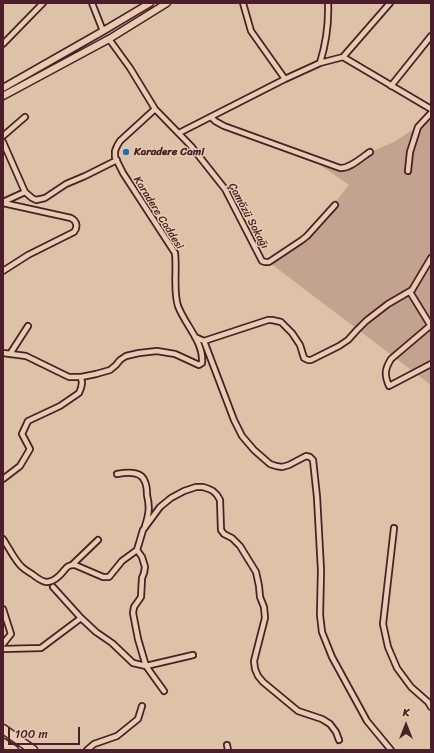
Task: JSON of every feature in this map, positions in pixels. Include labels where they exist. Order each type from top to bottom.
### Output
[{"type":"highway","points":[[3,729],[33,750]]},
{"type":"highway","points":[[3,743],[14,750]]},
{"type":"street","points":[[3,44],[43,3]]},
{"type":"street","points":[[92,3],[103,31]]},
{"type":"street","points":[[3,88],[150,3]]},
{"type":"street","points":[[3,96],[108,39],[166,3]]},
{"type":"street","points":[[243,3],[251,31],[285,79]]},
{"type":"street","points":[[320,63],[327,39],[329,18],[328,3]]},
{"type":"street","points":[[179,133],[285,79],[320,63],[343,57],[390,3]]},
{"type":"street","points":[[391,86],[431,36]]},
{"type":"street","points":[[3,142],[25,192],[36,200],[41,200],[66,184],[117,160],[115,151],[120,141],[154,109],[130,68],[108,39]]},
{"type":"street","points":[[343,57],[431,110]]},
{"type":"street","name":"Çamözü Sokağı","points":[[154,109],[191,146],[225,189],[263,262],[269,262],[302,240],[335,205]]},
{"type":"street","points":[[408,171],[410,152],[418,127],[431,113]]},
{"type":"street","points":[[3,136],[25,117]]},
{"type":"street","points":[[211,117],[224,126],[344,169],[370,152]]},
{"type":"street","name":"Karadere Caddesi","points":[[81,377],[110,370],[126,356],[139,353],[157,351],[175,354],[198,364],[201,364],[202,362],[202,355],[195,337],[185,321],[178,305],[175,284],[175,253],[123,173],[117,160]]},
{"type":"street","points":[[3,202],[25,192]]},
{"type":"street","points":[[3,202],[71,218],[75,221],[76,227],[74,232],[28,255],[3,271]]},
{"type":"street","points":[[195,337],[204,341],[268,320],[277,320],[281,322],[300,345],[304,358],[311,360],[348,340],[366,321],[388,304],[410,292],[431,258]]},
{"type":"street","points":[[410,292],[431,325],[391,359],[385,373],[386,379],[389,386],[431,364]]},
{"type":"street","points":[[10,354],[28,326]]},
{"type":"street","points":[[204,341],[234,420],[242,436],[254,450],[270,464],[276,466],[289,465],[306,456],[313,460],[322,570],[320,615],[322,632],[332,657],[367,721],[390,750]]},
{"type":"street","points":[[3,353],[26,356],[69,376],[81,377],[82,383],[79,393],[60,406],[28,421],[22,434],[30,449],[20,466],[3,478]]},
{"type":"street","points":[[72,565],[103,577],[107,577],[111,575],[122,561],[137,550],[148,514],[149,503],[145,482],[141,476],[133,473],[128,472],[118,474]]},
{"type":"street","points":[[143,530],[160,507],[171,498],[184,491],[196,487],[203,487],[213,492],[217,496],[220,500],[221,530],[224,534],[236,541],[253,566],[256,572],[260,597],[264,607],[265,618],[254,661],[258,676],[268,687],[298,711],[322,719],[330,724],[336,732],[339,740]]},
{"type":"street","points":[[394,528],[383,624],[388,647],[397,668],[411,687],[428,702],[431,707]]},
{"type":"street","points":[[3,539],[21,566],[41,581],[46,582],[51,581],[61,574],[98,540]]},
{"type":"street","points":[[137,550],[142,557],[145,567],[140,597],[134,607],[133,613],[138,640],[146,666],[164,690]]},
{"type":"street","points":[[53,587],[81,618],[96,632],[112,643],[133,663],[146,666],[193,655]]},
{"type":"street","points":[[3,609],[11,634],[3,644]]},
{"type":"street","points":[[3,649],[41,648],[81,618]]},
{"type":"street","points":[[87,750],[94,744],[117,736],[138,719],[142,706]]},
{"type":"shaded area","points":[[431,118],[431,385],[270,263],[304,241],[349,185],[313,160],[348,168],[352,167],[360,163],[373,151],[395,141]]},
{"type":"place","name":"Karadere Cami","points":[[126,152]]}]
